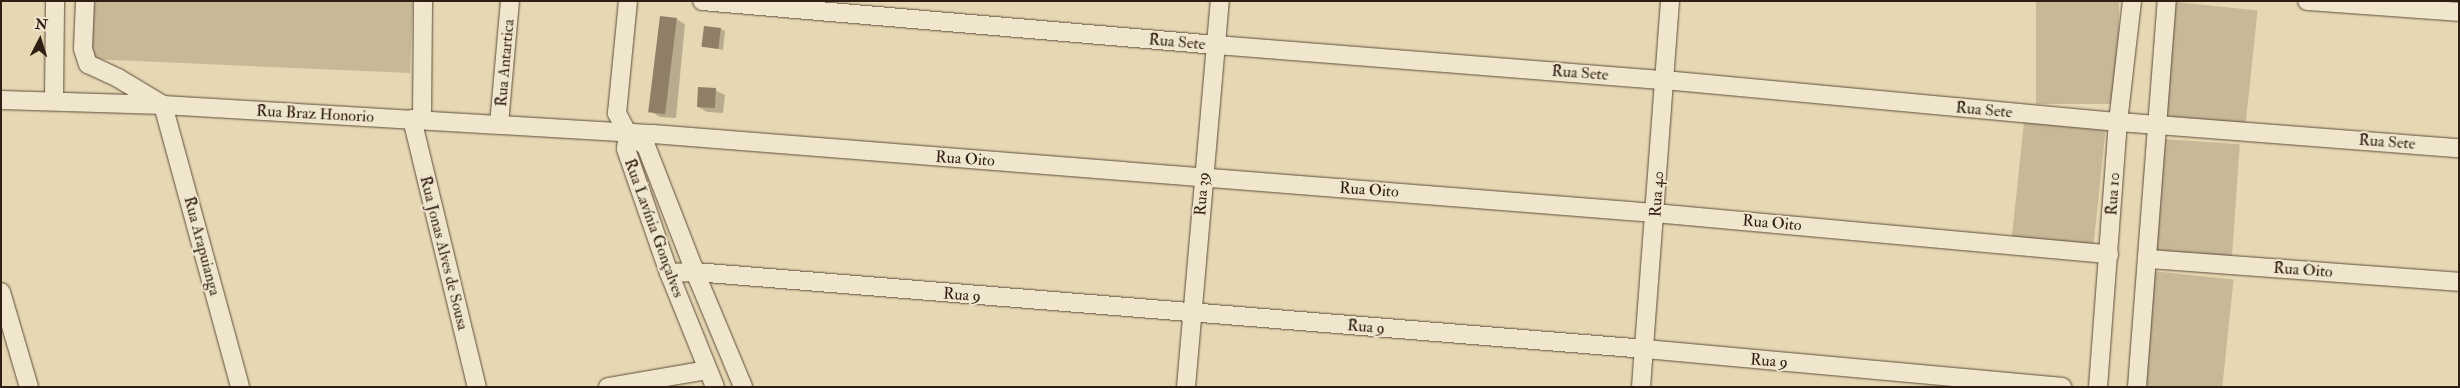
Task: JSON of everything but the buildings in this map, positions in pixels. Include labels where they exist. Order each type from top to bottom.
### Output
[{"type":"street","points":[[54,101],[55,1]]},
{"type":"street","points":[[85,1],[83,49],[88,64],[118,78],[163,106]]},
{"type":"street","name":"Rua Jonas Alves de Sousa","points":[[423,1],[417,119],[477,387]]},
{"type":"street","name":"Rua Antartica","points":[[500,124],[510,1]]},
{"type":"street","points":[[628,1],[617,113],[628,134]]},
{"type":"street","name":"Rua Sete","points":[[702,1],[1216,45],[1664,80],[2118,122],[2459,148]]},
{"type":"street","name":"Rua 39","points":[[1186,387],[1220,1]]},
{"type":"street","name":"Rua 40","points":[[1641,387],[1646,350],[1670,1]]},
{"type":"street","name":"Rua 10","points":[[2098,387],[2118,122],[2132,1]]},
{"type":"street","points":[[2137,387],[2167,1]]},
{"type":"street","points":[[2307,1],[2459,12]]},
{"type":"street","name":"Rua Braz Honorio","points":[[1,100],[417,119],[628,134]]},
{"type":"street","name":"Rua Arapuianga","points":[[163,106],[240,387]]},
{"type":"street","name":"Rua Oito","points":[[628,134],[1655,213],[2109,254]]},
{"type":"street","name":"Rua Lavínia Gonçalves","points":[[715,387],[669,273],[626,149],[628,134],[646,146],[695,272],[743,387]]},
{"type":"street","name":"Rua Oito","points":[[2148,259],[2459,282]]},
{"type":"street","name":"Rua 9","points":[[669,273],[695,272],[1646,350],[2062,387]]},
{"type":"street","points":[[1,292],[29,387]]},
{"type":"street","points":[[608,387],[707,370]]},
{"type":"shaded area","points":[[94,1],[413,1],[410,73],[91,59]]},
{"type":"shaded area","points":[[2036,1],[2119,1],[2119,104],[2036,104]]},
{"type":"shaded area","points":[[2176,2],[2258,11],[2245,126],[2164,117]]},
{"type":"shaded area","points":[[2024,122],[2106,131],[2093,246],[2012,237]]},
{"type":"shaded area","points":[[2163,139],[2240,144],[2232,258],[2155,253]]},
{"type":"shaded area","points":[[2152,271],[2234,280],[2222,387],[2140,386]]}]
